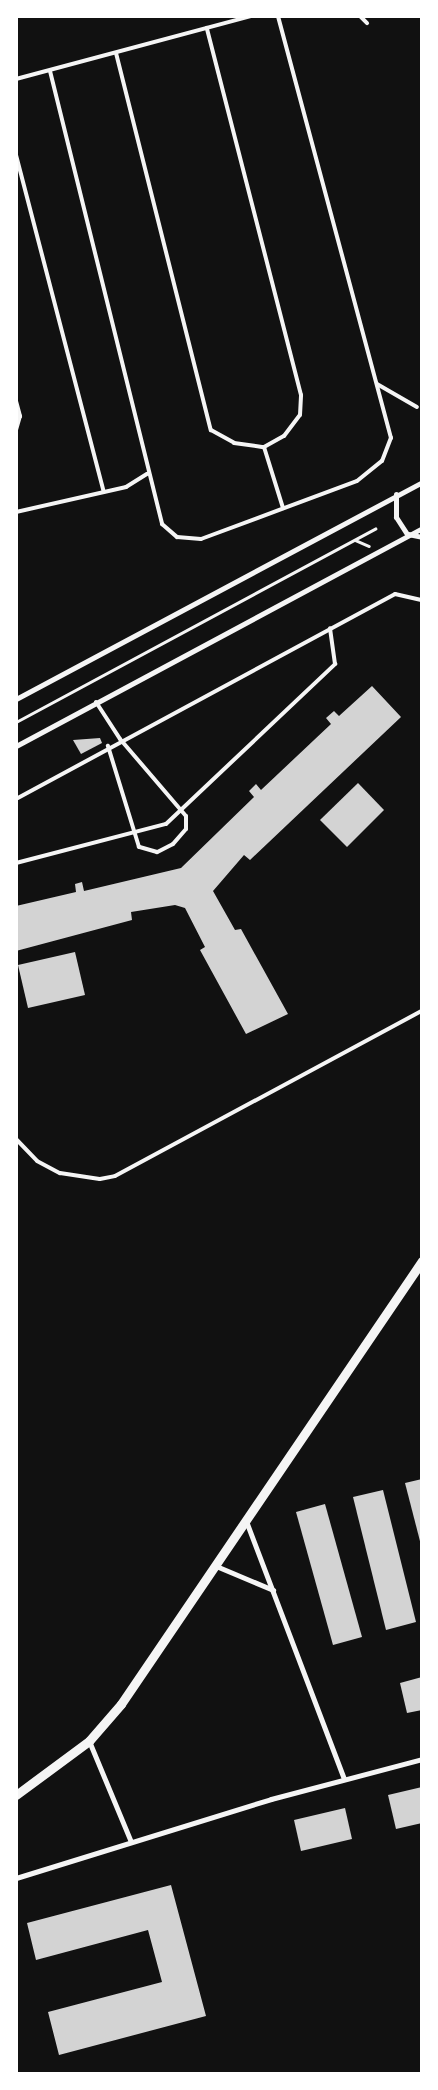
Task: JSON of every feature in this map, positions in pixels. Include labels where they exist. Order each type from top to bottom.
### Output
[{"type":"street","points":[[16,700],[396,494],[422,482]]},
{"type":"street","points":[[396,494],[396,517],[407,534],[422,537]]},
{"type":"street","points":[[16,746],[407,534],[422,528]]},
{"type":"street","points":[[16,1795],[89,1741],[121,1704],[422,1261]]},
{"type":"street","points":[[246,1521],[344,1780]]},
{"type":"street","points":[[216,1566],[273,1590]]},
{"type":"street","points":[[89,1741],[131,1842]]},
{"type":"street","points":[[16,1878],[131,1842],[422,1759]]},
{"type":"lane","points":[[16,80],[252,16]]},
{"type":"lane","points":[[50,70],[147,474],[162,524],[177,537],[201,539],[357,481],[382,461],[391,438],[278,16]]},
{"type":"lane","points":[[360,16],[368,23]]},
{"type":"lane","points":[[116,53],[211,430],[234,443],[264,447],[284,436],[300,415],[301,395],[207,28]]},
{"type":"lane","points":[[16,155],[104,492]]},
{"type":"lane","points":[[376,384],[417,407]]},
{"type":"lane","points":[[16,401],[20,416],[16,430]]},
{"type":"lane","points":[[264,447],[283,508]]},
{"type":"lane","points":[[16,512],[134,484],[147,474]]},
{"type":"lane","points":[[16,798],[120,739],[395,594],[422,600]]},
{"type":"lane","points":[[16,863],[166,824],[335,664],[330,628]]},
{"type":"lane","points":[[96,702],[120,739],[174,802],[187,822],[173,844],[146,852],[131,826],[108,746]]},
{"type":"lane","points":[[16,1139],[37,1161],[60,1173],[100,1180],[115,1176],[422,1011]]},
{"type":"path","points":[[16,722],[375,529]]},
{"type":"path","points":[[355,539],[370,546]]},
{"type":"building","points":[[372,686],[401,717],[250,860],[244,855],[213,891],[235,930],[241,929],[288,1014],[246,1034],[200,950],[205,947],[185,908],[175,905],[131,912],[132,920],[16,951],[16,906],[76,892],[75,884],[82,882],[84,891],[181,868],[254,797],[249,791],[256,784],[261,790],[331,724],[326,718],[334,711],[339,716]]},
{"type":"building","points":[[100,738],[102,743],[81,754],[73,740]]},
{"type":"building","points":[[358,783],[384,810],[347,847],[320,820]]},
{"type":"building","points":[[75,952],[85,995],[28,1008],[18,965]]},
{"type":"building","points":[[422,1479],[422,1545],[421,1545],[405,1483]]},
{"type":"building","points":[[383,1490],[416,1622],[386,1630],[353,1497]]},
{"type":"building","points":[[325,1504],[362,1637],[333,1645],[296,1512]]},
{"type":"building","points":[[422,1677],[422,1710],[407,1713],[400,1683]]},
{"type":"building","points":[[422,1787],[422,1823],[396,1829],[388,1795]]},
{"type":"building","points":[[345,1808],[352,1839],[301,1851],[294,1820]]},
{"type":"building","points":[[171,1885],[206,2016],[59,2055],[48,2012],[162,1982],[148,1930],[36,1960],[27,1923]]}]
